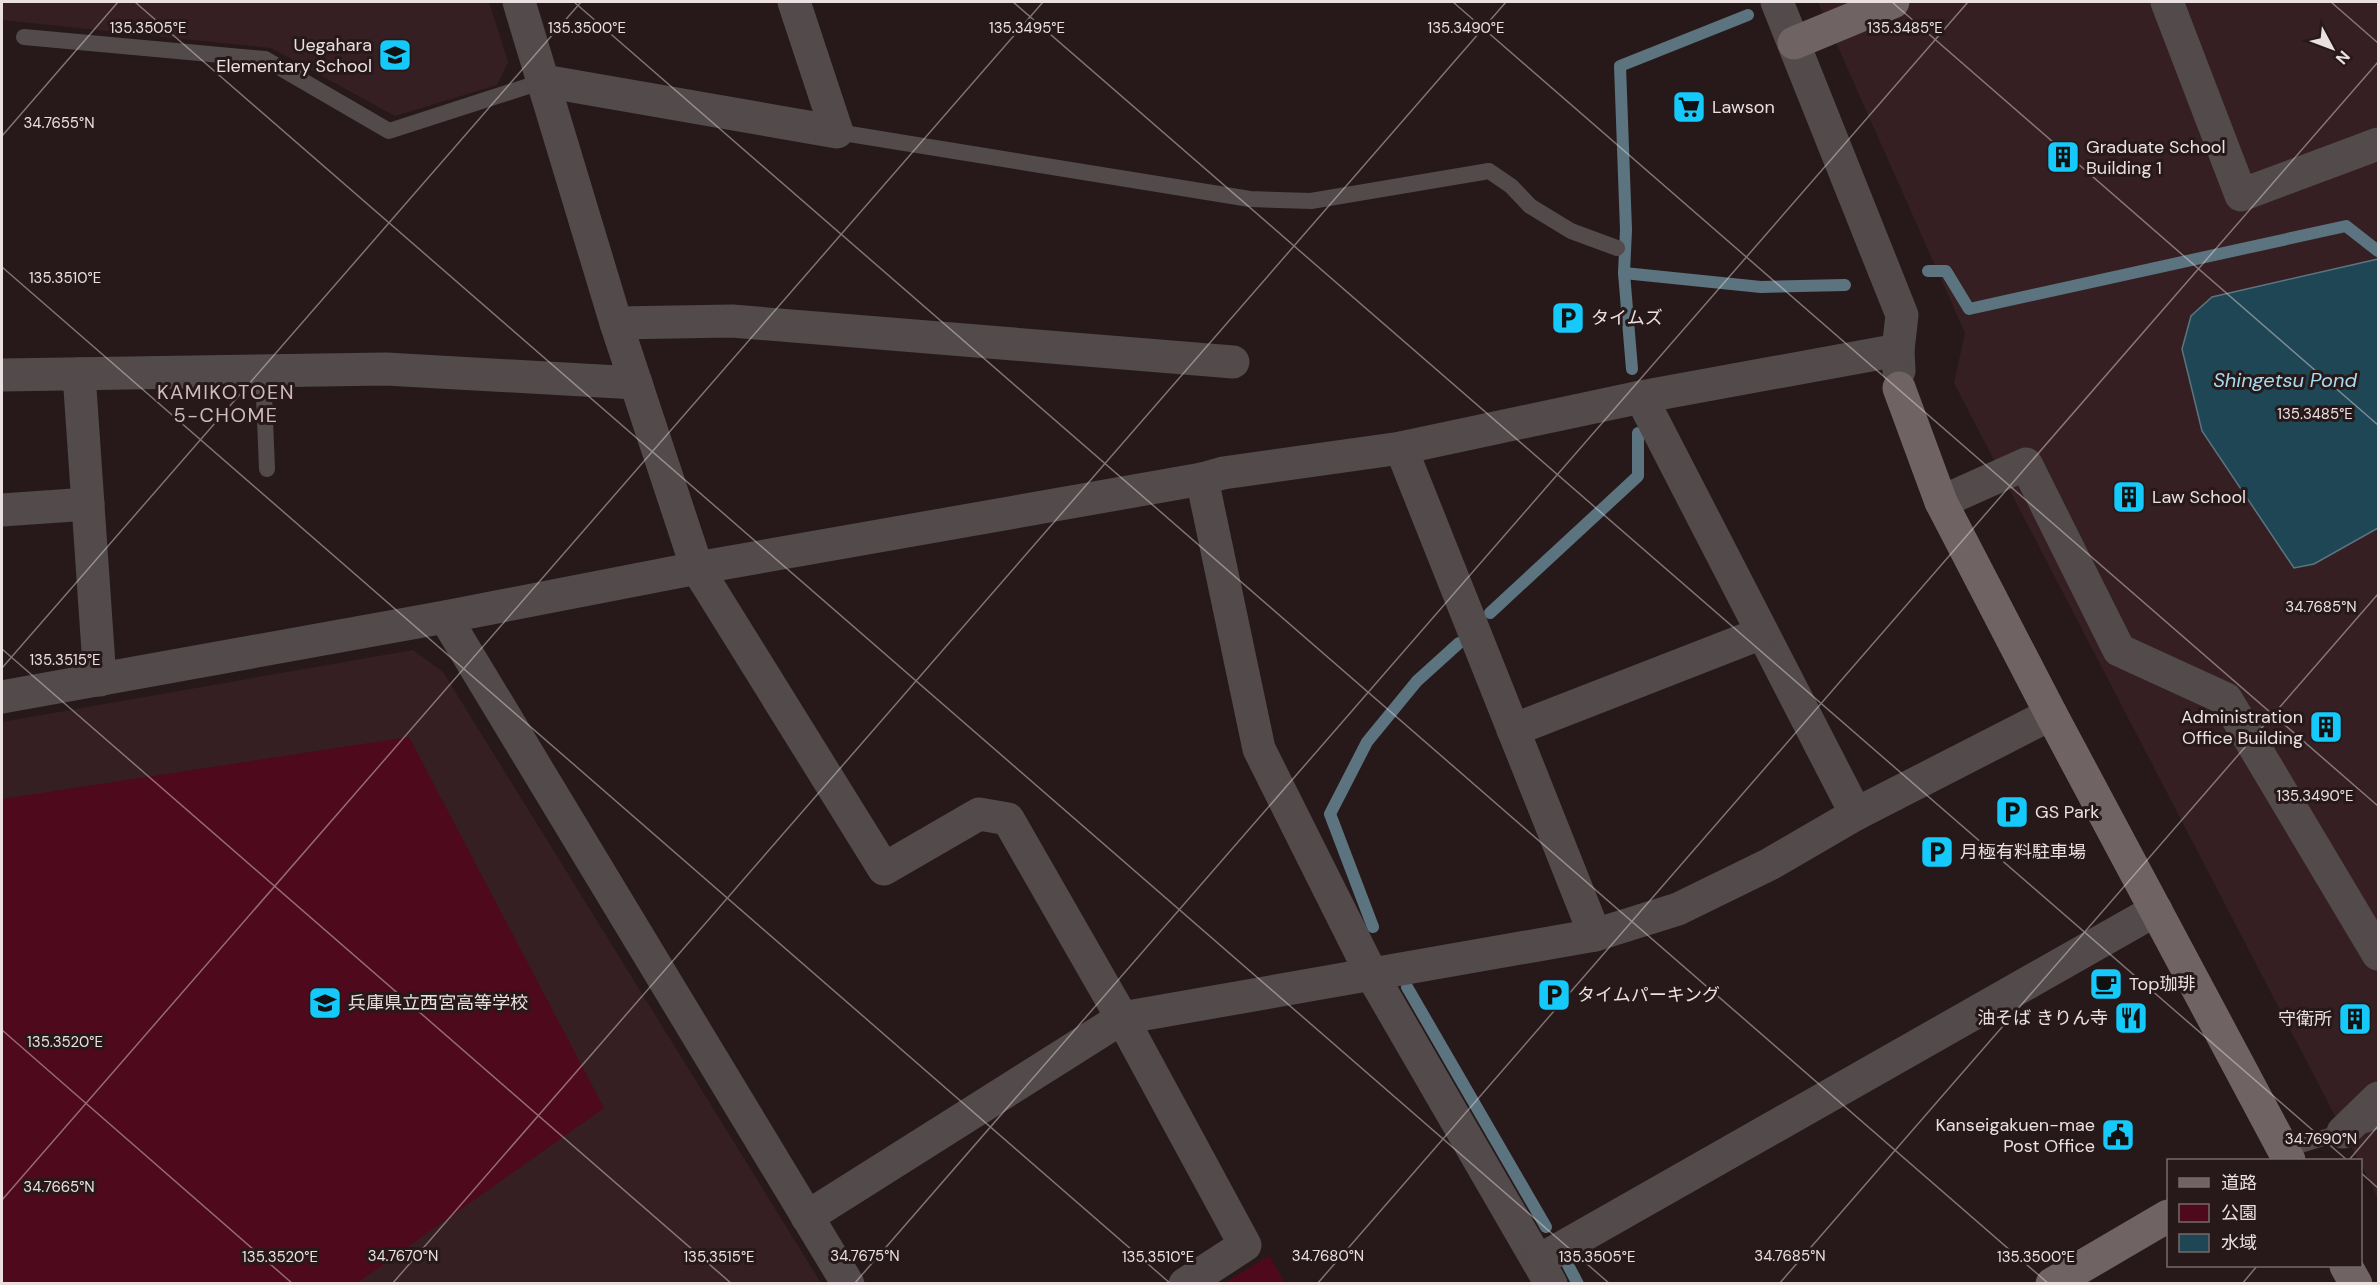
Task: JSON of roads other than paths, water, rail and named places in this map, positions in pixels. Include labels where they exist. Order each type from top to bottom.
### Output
[{"type":"street","points":[[519,2],[616,323],[697,568],[884,869],[979,814],[1008,819],[1122,1018],[1245,1245],[1185,1284]]},
{"type":"street","points":[[544,81],[837,132],[794,2]]},
{"type":"street","points":[[1777,2],[1902,315],[1898,350],[1899,388],[1941,502],[2156,910],[2280,1157]]},
{"type":"street","points":[[1794,43],[1893,2]]},
{"type":"street","points":[[2167,2],[2241,195],[2379,144]]},
{"type":"street","points":[[616,323],[732,321],[1233,362]]},
{"type":"street","points":[[2,698],[445,617],[697,568],[1202,479],[1223,473],[1401,448],[1641,397],[1898,350]]},
{"type":"street","points":[[2,375],[386,369],[636,383]]},
{"type":"street","points":[[79,374],[100,680]]},
{"type":"street","points":[[1641,397],[1856,814]]},
{"type":"street","points":[[1401,448],[1595,935]]},
{"type":"street","points":[[1941,502],[2026,464],[2119,650],[2226,699],[2379,954]]},
{"type":"street","points":[[1202,479],[1259,749],[1372,975],[1545,1272],[2156,910]]},
{"type":"street","points":[[2,510],[88,504]]},
{"type":"street","points":[[445,617],[848,1284]]},
{"type":"street","points":[[1513,730],[1762,633]]},
{"type":"street","points":[[807,1216],[1122,1018],[1595,935],[1688,904],[1770,864],[1856,814],[2051,714]]},
{"type":"street","points":[[2343,1132],[2379,1098]]},
{"type":"street","points":[[2052,1284],[2167,1217]]},
{"type":"street","points":[[2347,1267],[2356,1284]]},
{"type":"lane","points":[[24,37],[265,59],[389,131],[544,81]]},
{"type":"lane","points":[[837,132],[1250,199],[1311,201],[1489,171],[1511,186],[1530,206],[1571,231],[1617,248]]},
{"type":"lane","points":[[264,371],[267,469]]},
{"type":"lane","points":[[2280,1157],[2343,1132],[2379,1121]]},
{"type":"water","name":"Shingetsu Pond","points":[[2378,259],[2378,528],[2314,564],[2294,568],[2202,431],[2182,349],[2191,316],[2212,297]]},
{"type":"waterway","points":[[1624,273],[1626,230],[1620,66],[1748,15]]},
{"type":"waterway","points":[[1928,271],[1946,271],[1969,309],[2346,226],[2378,251]]},
{"type":"waterway","points":[[1632,369],[1624,273],[1761,287],[1845,285]]},
{"type":"waterway","points":[[1490,613],[1638,476],[1638,433]]},
{"type":"waterway","points":[[1373,927],[1330,814],[1367,742],[1417,681],[1459,643]]},
{"type":"waterway","points":[[1407,987],[1546,1227]]},
{"type":"waterway","points":[[1568,1265],[1578,1284]]},
{"type":"place","name":"Uegahara Elementary School","points":[[395,55]]},
{"type":"place","name":"Lawson","points":[[1689,107]]},
{"type":"place","name":"Graduate School Building 1","points":[[2063,157]]},
{"type":"place","name":"タイムズ","points":[[1568,318]]},
{"type":"place","name":"Law School","points":[[2129,497]]},
{"type":"place","name":"Administration Office Building","points":[[2326,727]]},
{"type":"place","name":"GS Park","points":[[2012,812]]},
{"type":"place","name":"月極有料駐車場","points":[[1937,852]]},
{"type":"place","name":"Top珈琲","points":[[2106,984]]},
{"type":"place","name":"タイムパーキング","points":[[1554,995]]},
{"type":"place","name":"兵庫県立西宮高等学校","points":[[325,1003]]},
{"type":"place","name":"油そば きりん寺","points":[[2131,1018]]},
{"type":"place","name":"守衛所","points":[[2355,1019]]},
{"type":"place","name":"Kanseigakuen-mae Post Office","points":[[2118,1135]]},
{"type":"district","name":"KAMIKOTOEN 5-CHOME","points":[[226,404]]}]
